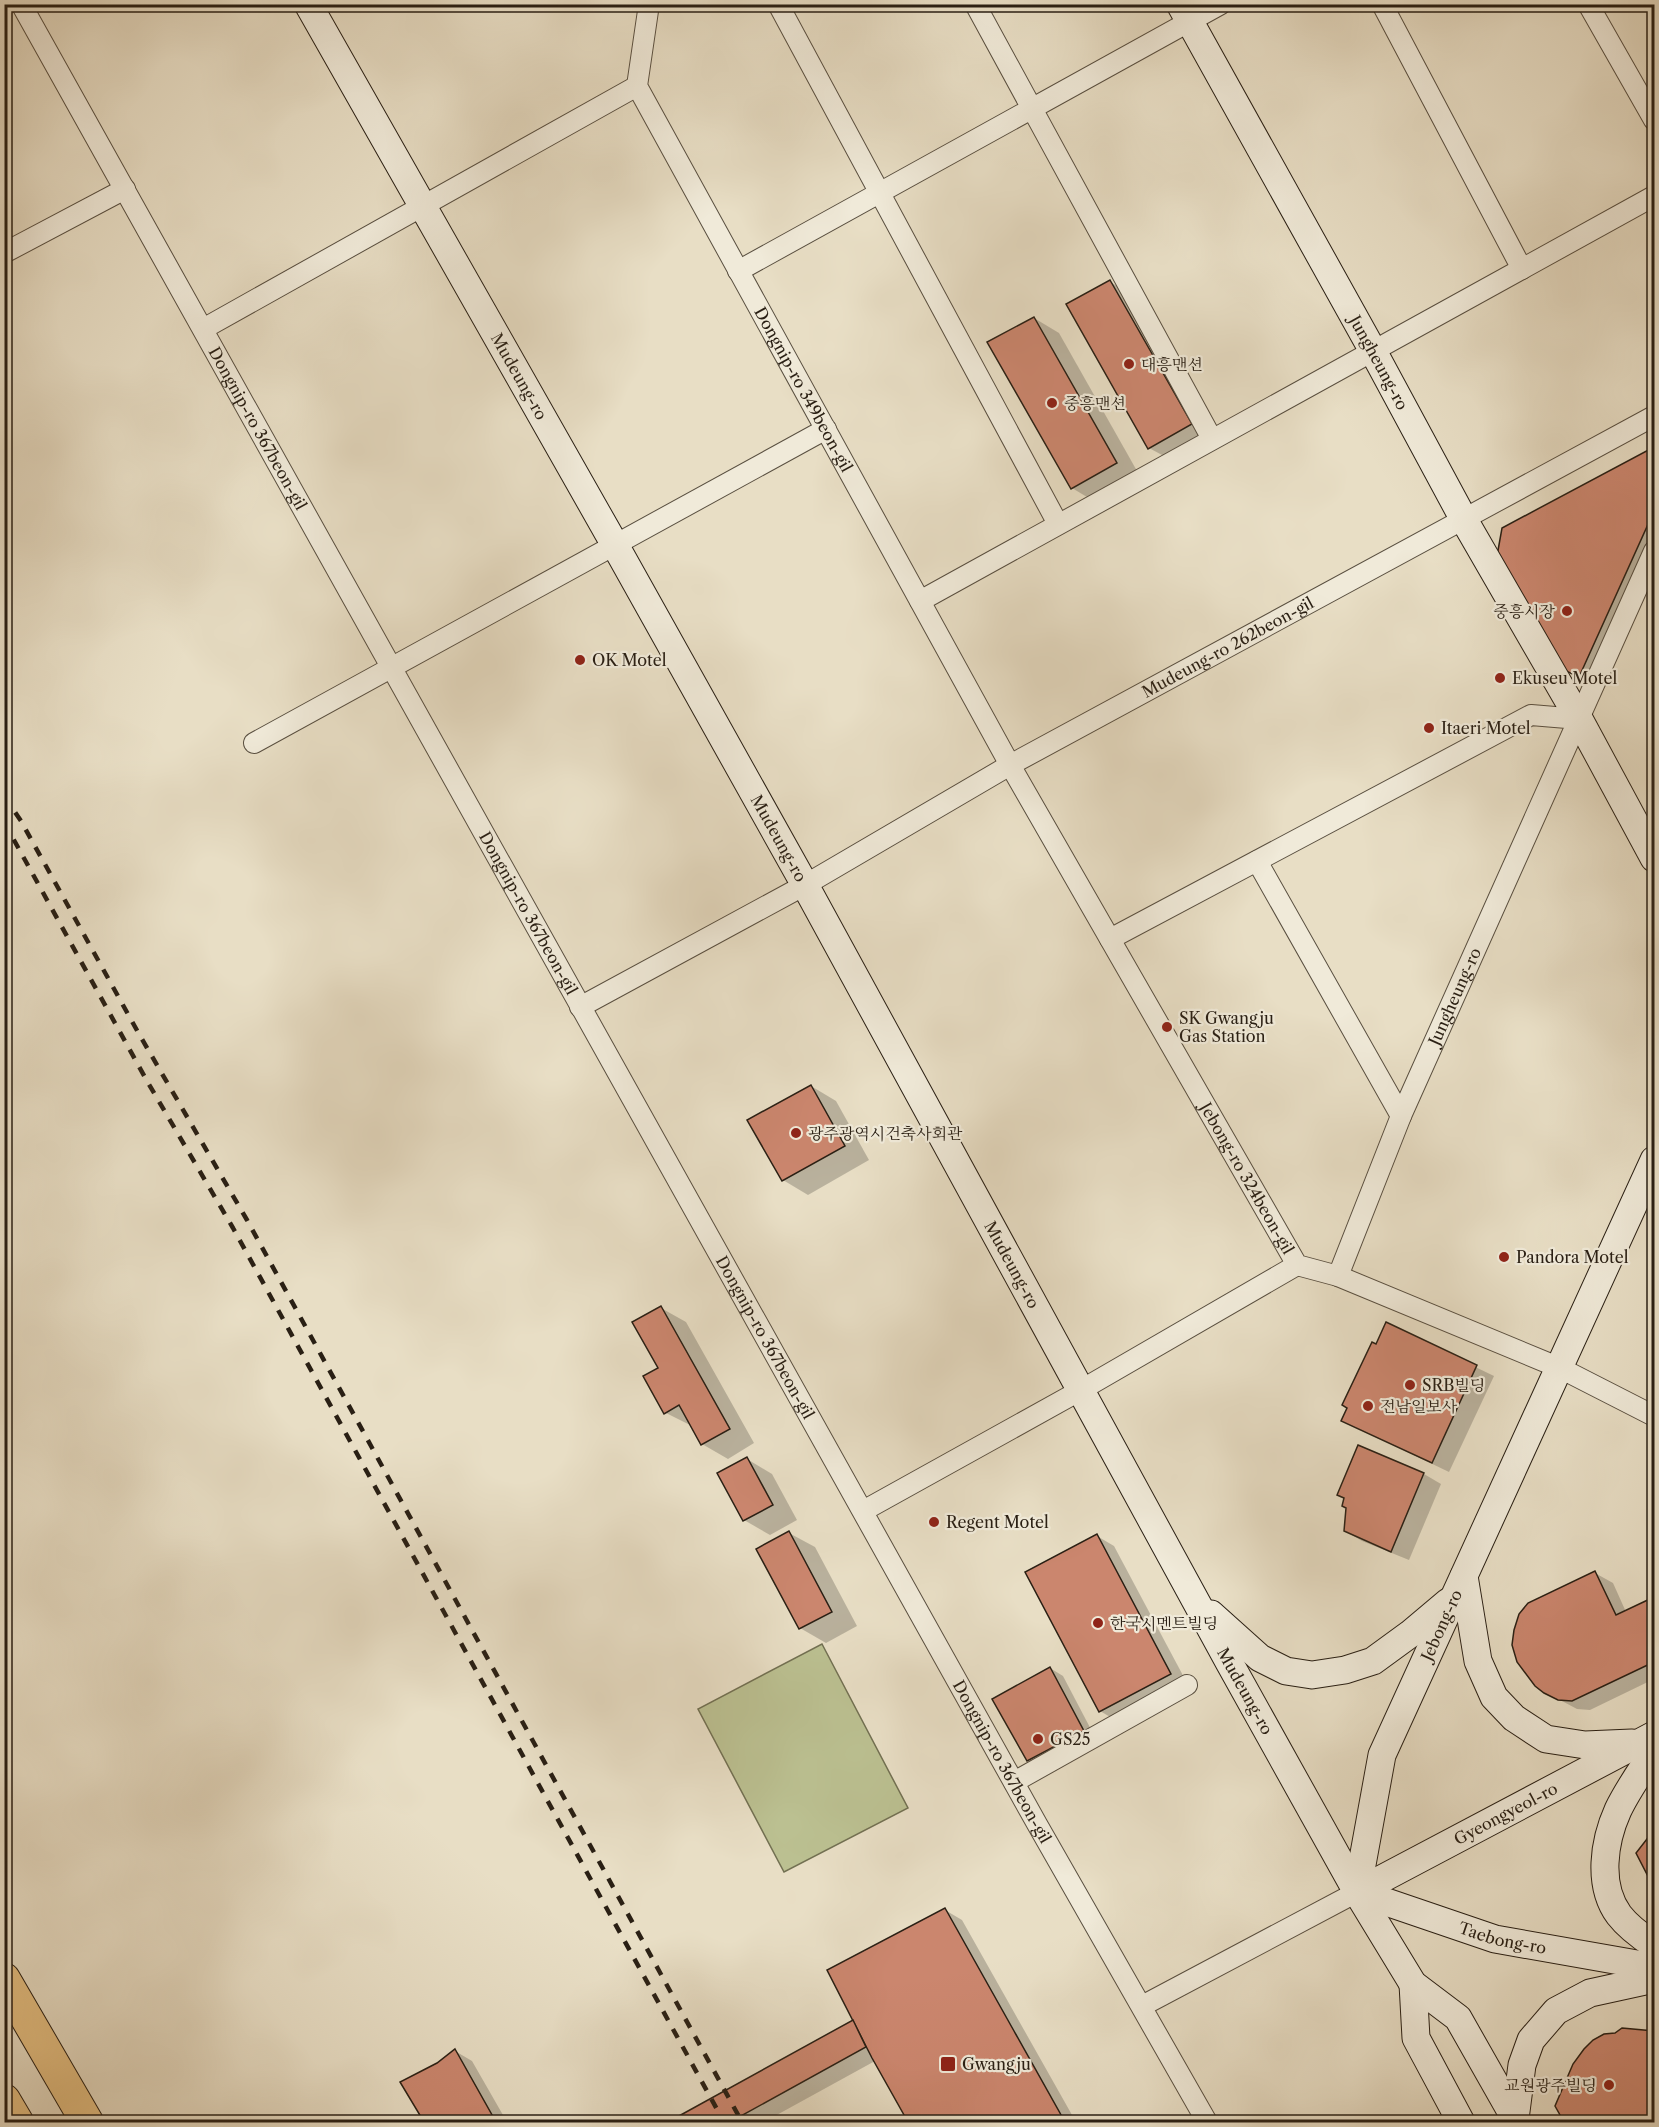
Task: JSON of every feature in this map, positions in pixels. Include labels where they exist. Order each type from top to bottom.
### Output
[{"type":"main road","points":[[4,1979],[87,2122]]},
{"type":"main road","points":[[4,2100],[17,2122]]},
{"type":"street","name":"Dongnip-ro 367beon-gil","points":[[21,4],[862,1511],[1207,2122]]},
{"type":"street","points":[[293,4],[316,12]]},
{"type":"street","points":[[203,329],[637,86],[649,4]]},
{"type":"street","points":[[778,4],[1058,524]]},
{"type":"street","points":[[975,4],[1212,439]]},
{"type":"street","points":[[738,272],[1031,110],[1185,13],[1221,4]]},
{"type":"street","points":[[1382,4],[1522,269]]},
{"type":"street","points":[[1588,5],[1654,120]]},
{"type":"street","name":"Mudeung-ro","points":[[316,12],[423,207],[805,885],[1357,1892],[1413,1984],[1458,2018],[1516,2121]]},
{"type":"street","name":"Jungheung-ro","points":[[1185,13],[1463,518],[1579,719],[1654,858]]},
{"type":"street","name":"Dongnip-ro 349beon-gil","points":[[637,86],[1011,765]]},
{"type":"street","points":[[4,253],[125,189]]},
{"type":"street","points":[[920,601],[1654,196]]},
{"type":"street","name":"Mudeung-ro 262beon-gil","points":[[580,1007],[805,885],[1011,765],[1654,416]]},
{"type":"street","points":[[254,743],[826,429]]},
{"type":"street","name":"Jungheung-ro","points":[[1338,1276],[1401,1116],[1654,551]]},
{"type":"street","points":[[1110,939],[1531,715],[1579,719]]},
{"type":"street","name":"Jebong-ro 324beon-gil","points":[[1011,765],[1297,1264],[1338,1276],[1560,1368]]},
{"type":"street","points":[[1257,861],[1401,1116]]},
{"type":"street","name":"Jebong-ro","points":[[1357,1892],[1382,1755],[1654,1161]]},
{"type":"street","points":[[862,1511],[1081,1390],[1297,1264]]},
{"type":"street","points":[[1560,1368],[1654,1416]]},
{"type":"street","points":[[1194,1598],[1260,1658],[1286,1671],[1312,1675],[1345,1670],[1373,1661],[1410,1634],[1459,1587],[1478,1661],[1494,1697],[1514,1718],[1546,1738],[1585,1745],[1649,1743],[1610,1832],[1606,1850],[1606,1875],[1610,1898],[1619,1916],[1638,1935],[1654,1945]]},
{"type":"street","points":[[1014,1782],[1187,1685]]},
{"type":"street","name":"Gyeongyeol-ro","points":[[1357,1892],[1649,1743]]},
{"type":"street","points":[[1142,2006],[1357,1892]]},
{"type":"street","name":"Taebong-ro","points":[[1357,1892],[1495,1939],[1654,1967]]},
{"type":"street","points":[[1516,2121],[1522,2065],[1531,2040],[1556,2011],[1590,1993],[1654,1979]]},
{"type":"street","name":"Mudeung-ro","points":[[1413,1984],[1416,2038],[1461,2122]]},
{"type":"green space","points":[[822,1644],[908,1808],[784,1872],[698,1709]]},
{"type":"building","name":"대흥맨션","points":[[1110,280],[1192,424],[1148,449],[1066,304]]},
{"type":"building","name":"중흥맨션","points":[[1034,317],[1117,463],[1071,489],[987,342]]},
{"type":"building","name":"중흥시장","points":[[1654,447],[1654,511],[1579,677],[1553,665],[1497,556],[1502,528]]},
{"type":"building","name":"광주광역시건축사회관","points":[[811,1085],[845,1146],[782,1181],[747,1120]]},
{"type":"building","points":[[661,1306],[730,1429],[701,1445],[679,1405],[664,1414],[643,1376],[658,1368],[632,1322]]},
{"type":"building","name":"SRB빌딩","points":[[1386,1322],[1477,1365],[1432,1463],[1341,1421],[1347,1408],[1342,1405],[1372,1342],[1376,1344]]},
{"type":"building","points":[[1358,1445],[1424,1473],[1391,1552],[1344,1531],[1346,1508],[1342,1506],[1344,1498],[1337,1495]]},
{"type":"building","points":[[747,1457],[773,1505],[743,1521],[717,1473]]},
{"type":"building","points":[[789,1531],[832,1612],[799,1629],[756,1549]]},
{"type":"building","name":"한국시멘트빌딩","points":[[1097,1534],[1171,1674],[1099,1712],[1025,1572]]},
{"type":"building","points":[[1595,1571],[1616,1615],[1654,1597],[1654,1662],[1572,1701],[1558,1700],[1535,1686],[1517,1662],[1512,1645],[1514,1630],[1519,1614],[1528,1603]]},
{"type":"building","points":[[1050,1667],[1084,1731],[1027,1761],[992,1699]]},
{"type":"building","points":[[1654,1830],[1654,1888],[1636,1853]]},
{"type":"building","points":[[945,1908],[1065,2122],[908,2122],[872,2058],[827,1970]]},
{"type":"building","points":[[853,2020],[866,2047],[730,2122],[668,2122]]},
{"type":"building","name":"교원광주빌딩","points":[[1622,2028],[1654,2031],[1654,2122],[1564,2122],[1555,2106],[1573,2064],[1593,2040],[1604,2034],[1615,2033]]},
{"type":"building","points":[[455,2049],[496,2122],[424,2122],[400,2082],[437,2063]]},
{"type":"railway","points":[[4,796],[21,821],[139,1034],[247,1220],[742,2122]]},
{"type":"railway","points":[[4,822],[147,1081],[233,1228],[724,2122]]},
{"type":"place","name":"대흥맨션","points":[[1129,364]]},
{"type":"place","name":"중흥맨션","points":[[1052,403]]},
{"type":"place","name":"중흥시장","points":[[1567,611]]},
{"type":"place","name":"OK Motel","points":[[580,660]]},
{"type":"place","name":"Ekuseu Motel","points":[[1500,678]]},
{"type":"place","name":"Itaeri Motel","points":[[1429,728]]},
{"type":"place","name":"SK Gwangju Gas Station","points":[[1167,1027]]},
{"type":"place","name":"광주광역시건축사회관","points":[[796,1133]]},
{"type":"place","name":"Pandora Motel","points":[[1504,1257]]},
{"type":"place","name":"SRB빌딩","points":[[1410,1385]]},
{"type":"place","name":"전남일보사","points":[[1368,1406]]},
{"type":"place","name":"Regent Motel","points":[[934,1522]]},
{"type":"place","name":"한국시멘트빌딩","points":[[1098,1623]]},
{"type":"place","name":"GS25","points":[[1038,1739]]},
{"type":"place","name":"Gwangju","points":[[948,2064]]},
{"type":"place","name":"교원광주빌딩","points":[[1609,2085]]}]
